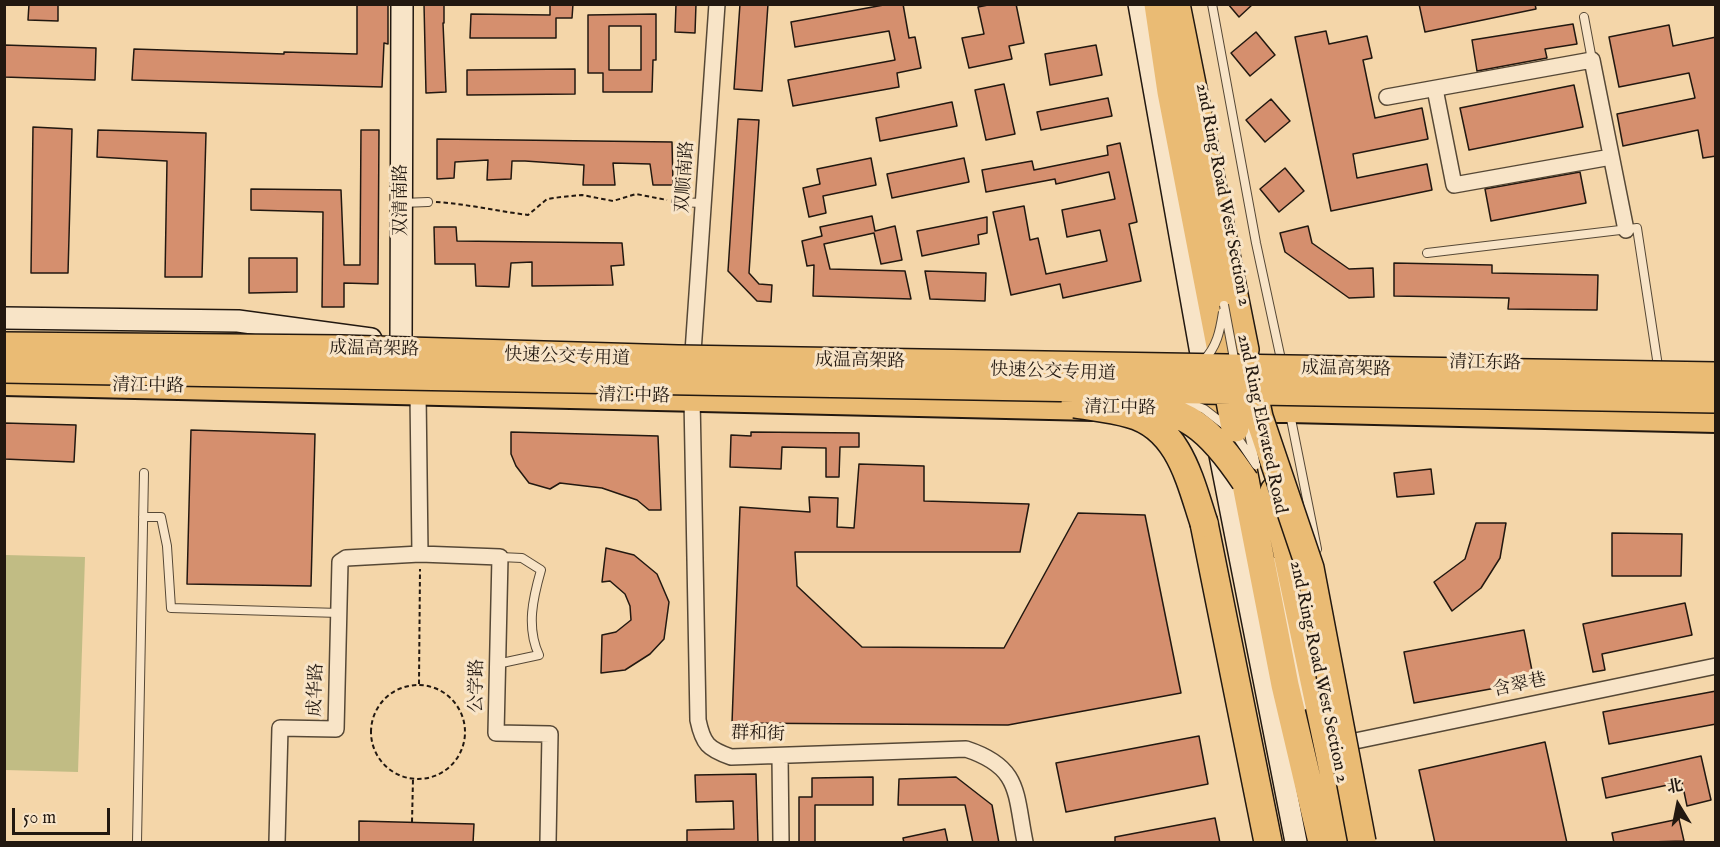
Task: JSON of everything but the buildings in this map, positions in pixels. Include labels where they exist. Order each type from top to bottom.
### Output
[{"type":"highway","name":"2nd Ring Elevated Road","points":[[1168,12],[1261,414],[1348,843]]},
{"type":"highway","name":"2nd Ring Elevated Road","points":[[1168,12],[1171,92],[1253,474],[1285,685],[1324,831]]},
{"type":"highway","points":[[4,329],[144,332],[342,349]]},
{"type":"highway","name":"成温高架路","points":[[4,346],[342,349],[678,359],[1716,376]]},
{"type":"highway","name":"成温高架路","points":[[4,369],[1716,399]]},
{"type":"highway","points":[[651,379],[726,396],[1146,406],[1180,415],[1209,433],[1228,455],[1253,474]]},
{"type":"highway","points":[[1075,404],[1131,414],[1147,421],[1170,440],[1183,459],[1204,523],[1268,843]]},
{"type":"highway","points":[[1261,414],[1310,568],[1362,843]]},
{"type":"main road","name":"双清南路","points":[[402,4],[401,344],[418,393]]},
{"type":"main road","points":[[1139,4],[1193,370],[1212,412],[1296,843]]},
{"type":"main road","name":"2nd Ring Road West Section 2","points":[[1190,4],[1246,368],[1261,414],[1346,807],[1357,843]]},
{"type":"main road","points":[[4,318],[238,321],[401,344]]},
{"type":"main road","points":[[4,338],[401,344],[1193,370],[1246,368]]},
{"type":"main road","name":"清江东路","points":[[1246,368],[1281,363],[1716,367]]},
{"type":"main road","name":"清江中路","points":[[4,384],[692,398],[1261,414]]},
{"type":"main road","points":[[1261,414],[1289,411],[1716,421]]},
{"type":"street","name":"双顺南路","points":[[693,352],[717,4]]},
{"type":"street","points":[[1388,97],[1592,60],[1626,230]]},
{"type":"street","points":[[1435,88],[1454,185],[1611,158]]},
{"type":"street","points":[[418,393],[420,554],[500,557]]},
{"type":"street","name":"群和街","points":[[692,398],[698,720],[702,738],[713,750],[731,757],[966,749],[987,756],[1002,767],[1013,782],[1025,843]]},
{"type":"street","name":"成华路","points":[[277,843],[280,728],[336,729],[340,562],[346,558],[420,554]]},
{"type":"street","name":"公学路","points":[[500,557],[496,733],[550,734],[548,843]]},
{"type":"street","name":"含翠巷","points":[[1333,746],[1716,666]]},
{"type":"street","points":[[780,756],[781,843]]},
{"type":"lane","points":[[1168,4],[1168,12]]},
{"type":"lane","points":[[1212,4],[1318,559]]},
{"type":"lane","points":[[1584,17],[1592,60]]},
{"type":"lane","points":[[401,203],[428,202]]},
{"type":"lane","points":[[676,202],[703,203]]},
{"type":"lane","points":[[1427,253],[1637,228],[1658,366]]},
{"type":"lane","points":[[1221,294],[1246,368]]},
{"type":"lane","points":[[1193,370],[1213,349],[1220,333],[1224,305]]},
{"type":"lane","name":"快速公交专用道","points":[[4,361],[342,366],[1129,391],[1184,401],[1204,409],[1233,432],[1253,474]]},
{"type":"lane","name":"快速公交专用道","points":[[1129,391],[1166,385],[1176,381]]},
{"type":"lane","points":[[1240,385],[1253,474]]},
{"type":"lane","points":[[137,843],[144,473]]},
{"type":"lane","points":[[143,517],[161,517],[167,546],[171,608],[339,613]]},
{"type":"lane","points":[[498,664],[539,655],[532,627],[532,608],[541,570],[522,558],[500,557]]},
{"type":"lane","points":[[1274,557],[1306,717]]},
{"type":"lane","points":[[1324,831],[1331,843]]},
{"type":"path","points":[[428,202],[465,204],[494,211],[528,215],[547,199],[582,195],[613,201],[636,194],[676,202]]},
{"type":"path","points":[[419,685],[420,554]]},
{"type":"path","points":[[419,685],[434,688],[447,695],[457,706],[463,720],[465,735],[461,750],[453,763],[442,772],[428,778],[413,779],[397,775],[384,765],[375,752],[370,737],[372,721],[378,706],[389,694],[403,687],[419,685]]},
{"type":"path","points":[[412,822],[413,779]]},
{"type":"shaded area","points":[[5,555],[85,557],[78,772],[5,770]]}]
